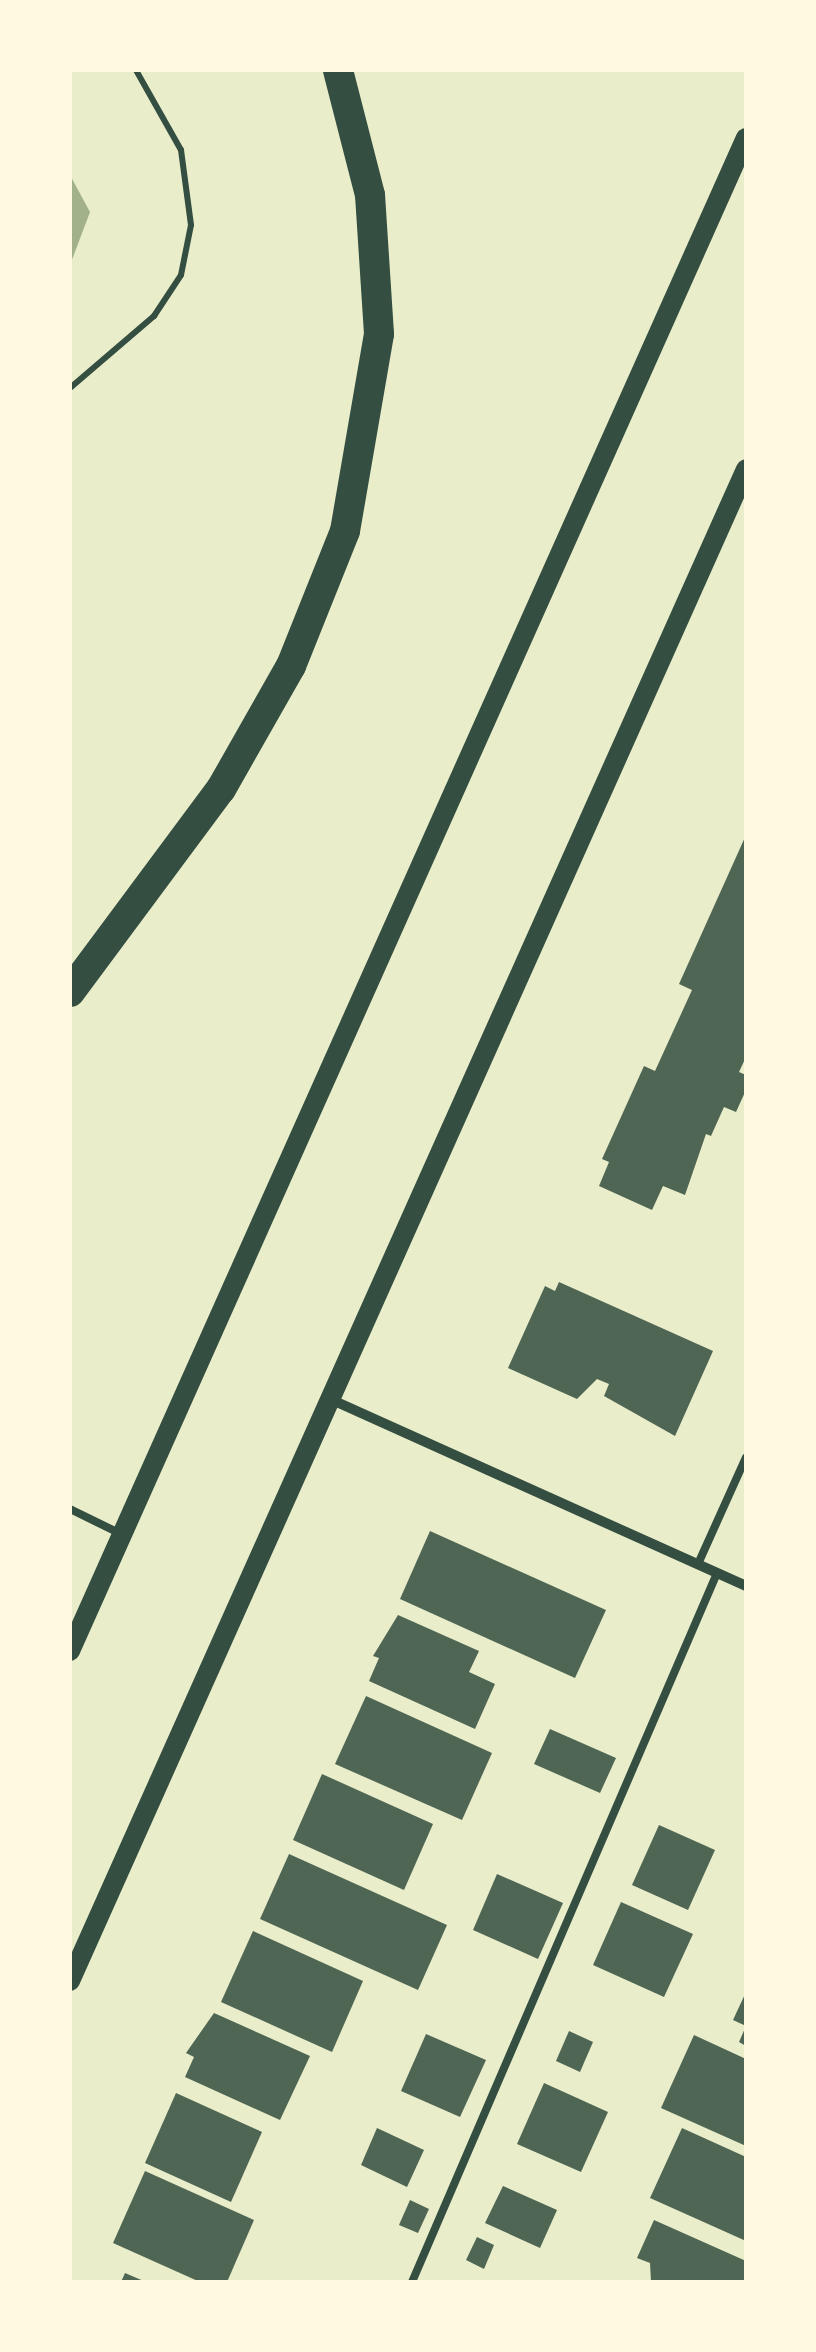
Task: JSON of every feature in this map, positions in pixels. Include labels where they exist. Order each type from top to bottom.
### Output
[{"type":"highway","points":[[70,992],[221,789],[291,666],[345,531],[380,334],[370,195],[338,70]]},
{"type":"main road","points":[[70,1651],[746,138]]},
{"type":"main road","points":[[70,1981],[746,469]]},
{"type":"street","points":[[330,1398],[746,1586]]},
{"type":"lane","points":[[698,1564],[746,1457]]},
{"type":"lane","points":[[70,1510],[123,1535]]},
{"type":"lane","points":[[412,2282],[718,1573]]},
{"type":"path","points":[[70,388],[154,316],[181,275],[192,226],[181,150],[136,70]]},
{"type":"shaded area","points":[[70,175],[90,212],[70,265]]},
{"type":"building","points":[[746,835],[746,1057],[739,1072],[746,1075],[746,1090],[736,1112],[724,1107],[711,1136],[706,1134],[685,1195],[663,1186],[652,1210],[599,1186],[609,1162],[602,1159],[644,1066],[655,1071],[692,990],[679,984]]},
{"type":"building","points":[[559,1282],[713,1351],[675,1436],[604,1396],[609,1384],[597,1379],[577,1399],[508,1368],[545,1286],[555,1291]]},
{"type":"building","points":[[430,1531],[606,1610],[575,1678],[400,1599]]},
{"type":"building","points":[[398,1615],[479,1651],[469,1672],[495,1684],[475,1729],[369,1681],[379,1658],[373,1656]]},
{"type":"building","points":[[366,1696],[492,1753],[462,1820],[335,1764]]},
{"type":"building","points":[[550,1729],[616,1758],[600,1793],[534,1764]]},
{"type":"building","points":[[322,1774],[433,1824],[404,1890],[293,1840]]},
{"type":"building","points":[[659,1825],[715,1850],[688,1910],[632,1885]]},
{"type":"building","points":[[289,1854],[447,1925],[418,1990],[260,1919]]},
{"type":"building","points":[[497,1874],[563,1903],[538,1959],[473,1930]]},
{"type":"building","points":[[621,1902],[693,1934],[664,1997],[593,1965]]},
{"type":"building","points":[[253,1931],[363,1981],[332,2052],[221,2002]]},
{"type":"building","points":[[746,1992],[746,2026],[733,2020]]},
{"type":"building","points":[[214,2013],[310,2056],[280,2120],[185,2077],[194,2057],[186,2053]]},
{"type":"building","points":[[746,2026],[746,2046],[739,2042]]},
{"type":"building","points":[[569,2031],[593,2042],[580,2072],[556,2061]]},
{"type":"building","points":[[426,2034],[486,2060],[460,2117],[401,2091]]},
{"type":"building","points":[[694,2035],[746,2059],[746,2146],[661,2108]]},
{"type":"building","points":[[544,2083],[608,2112],[581,2172],[517,2144]]},
{"type":"building","points":[[176,2093],[262,2132],[231,2202],[145,2163]]},
{"type":"building","points":[[377,2128],[424,2150],[407,2187],[361,2165]]},
{"type":"building","points":[[682,2128],[746,2157],[746,2241],[650,2198]]},
{"type":"building","points":[[145,2171],[254,2220],[227,2282],[200,2282],[113,2243]]},
{"type":"building","points":[[503,2186],[557,2210],[540,2248],[485,2223]]},
{"type":"building","points":[[410,2200],[429,2209],[418,2233],[399,2225]]},
{"type":"building","points":[[654,2220],[746,2261],[744,2282],[651,2282],[650,2263],[637,2258]]},
{"type":"building","points":[[477,2237],[494,2245],[484,2269],[466,2260]]},
{"type":"building","points":[[125,2273],[146,2282],[121,2282]]}]
